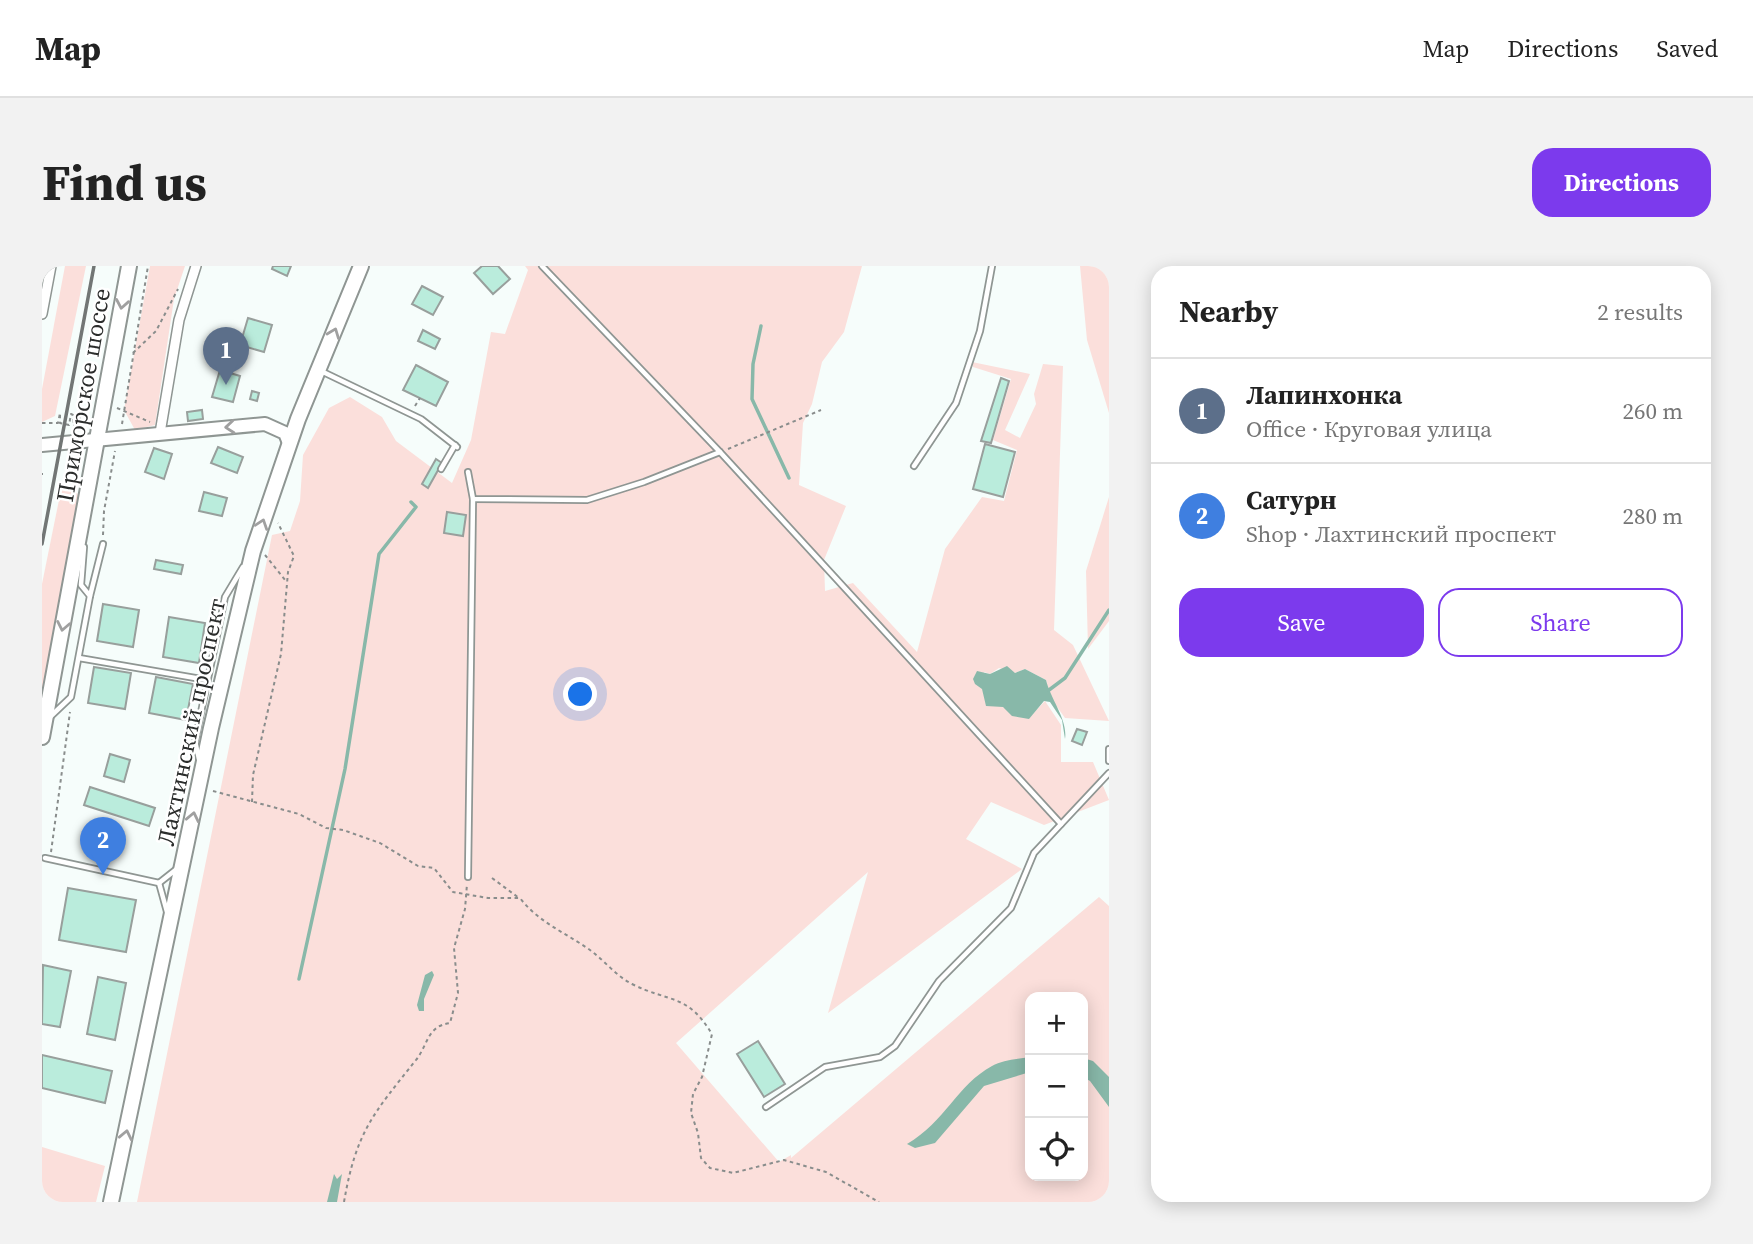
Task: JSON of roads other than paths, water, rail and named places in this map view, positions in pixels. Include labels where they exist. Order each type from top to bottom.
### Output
[{"type":"main road","name":"Приморское шоссе","points":[[42,737],[129,266]]},
{"type":"main road","name":"Лахтинский проспект","points":[[111,1202],[203,774],[258,553],[289,443],[361,266]]},
{"type":"main road","points":[[42,445],[160,430],[265,424],[285,433],[289,443]]},
{"type":"street","points":[[42,314],[48,267]]},
{"type":"street","points":[[160,430],[179,320],[196,267]]},
{"type":"lane","points":[[542,266],[720,452],[1060,824]]},
{"type":"lane","points":[[914,466],[956,402],[980,331],[992,266]]},
{"type":"lane","points":[[319,370],[421,419],[456,446],[441,469]]},
{"type":"lane","points":[[473,499],[587,500],[720,452]]},
{"type":"lane","points":[[468,472],[473,499],[468,877]]},
{"type":"lane","points":[[87,504],[81,585],[90,596]]},
{"type":"lane","points":[[44,721],[71,697],[103,544]]},
{"type":"lane","points":[[203,774],[195,741],[225,597],[258,553]]},
{"type":"lane","points":[[79,658],[207,680]]},
{"type":"lane","points":[[1109,749],[1109,761]]},
{"type":"lane","points":[[766,1107],[825,1068],[880,1058],[895,1046],[939,981],[1011,908],[1034,853],[1109,773]]},
{"type":"lane","points":[[45,857],[159,883]]},
{"type":"lane","points":[[159,883],[183,864]]},
{"type":"lane","points":[[159,883],[170,925]]},
{"type":"waterway","points":[[761,326],[753,364],[752,399],[789,478]]},
{"type":"waterway","points":[[299,979],[345,769],[379,554],[416,507],[411,502]]},
{"type":"waterway","points":[[1049,690],[1065,678],[1109,610]]},
{"type":"railway","points":[[42,544],[94,266]]},
{"type":"place","name":"Лапинхонка","points":[[226,385]]},
{"type":"place","name":"Сатурн","points":[[103,875]]}]
